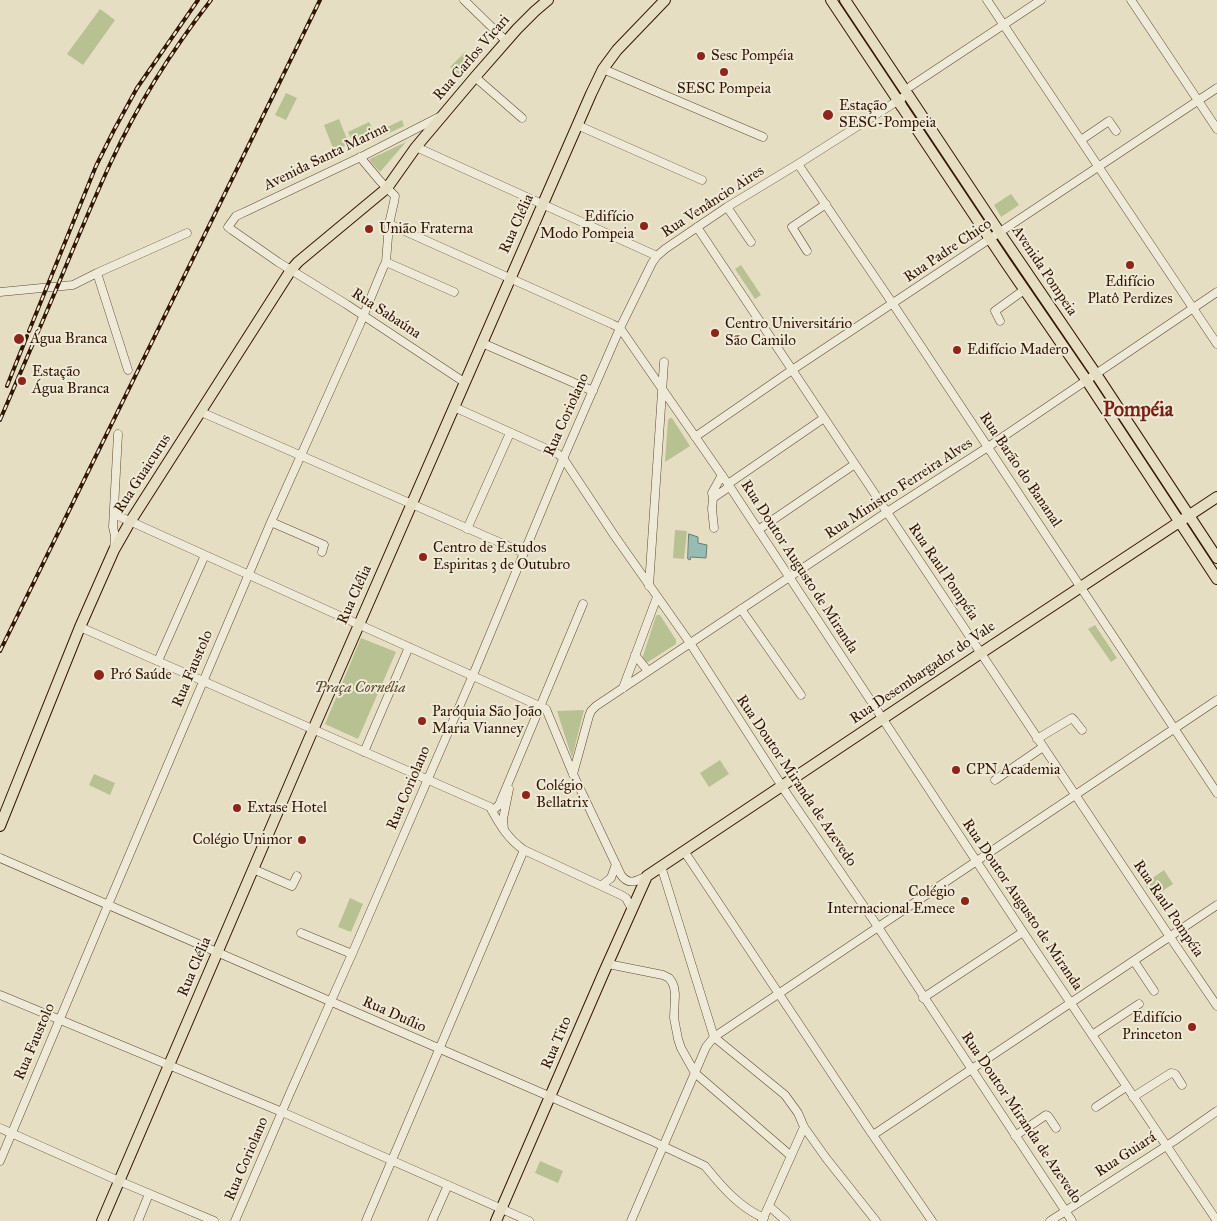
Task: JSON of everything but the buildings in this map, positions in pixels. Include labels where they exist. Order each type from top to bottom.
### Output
[{"type":"main road","name":"Rua Carlos Vicari","points":[[416,147],[506,41],[548,0]]},
{"type":"main road","name":"Rua Clélia","points":[[102,1221],[313,729],[577,125],[603,69],[626,39],[665,0]]},
{"type":"main road","name":"Avenida Pompeia","points":[[831,0],[1024,290],[1087,381],[1217,579]]},
{"type":"main road","name":"Avenida Pompeia","points":[[845,0],[909,90],[1000,232],[1217,558]]},
{"type":"main road","name":"Rua Guaicurus","points":[[0,826],[80,627],[114,550],[130,522],[291,270],[298,262],[387,188],[416,147]]},
{"type":"main road","name":"Rua Desembargador do Vale","points":[[647,876],[1217,497]]},
{"type":"main road","name":"Rua Tito","points":[[496,1221],[647,876]]},
{"type":"street","points":[[464,0],[506,41]]},
{"type":"street","points":[[987,0],[1217,344]]},
{"type":"street","name":"Rua Venâncio Aires","points":[[416,147],[657,256],[727,207],[835,144],[898,101],[909,90],[1041,0]]},
{"type":"street","points":[[1131,0],[1217,129]]},
{"type":"street","points":[[603,69],[763,136]]},
{"type":"street","points":[[474,77],[522,118]]},
{"type":"street","name":"Rua Padre Chico","points":[[695,437],[792,370],[1217,88]]},
{"type":"street","name":"Avenida Santa Marina","points":[[229,228],[228,225],[236,216],[441,116]]},
{"type":"street","points":[[1081,140],[1109,121],[1116,131]]},
{"type":"street","points":[[577,125],[702,180]]},
{"type":"street","points":[[360,157],[387,188]]},
{"type":"street","name":"Rua Barão do Bananal","points":[[798,164],[1081,586],[1217,793]]},
{"type":"street","name":"Rua Faustolo","points":[[0,1160],[248,575],[364,316],[386,262],[389,224],[395,196],[387,188]]},
{"type":"street","points":[[807,251],[792,227],[826,204]]},
{"type":"street","points":[[727,207],[751,242]]},
{"type":"street","name":"Rua Doutor Augusto de Miranda","points":[[389,224],[620,328],[729,486],[1070,1003],[1217,1221]]},
{"type":"street","name":"Rua Raul Pompéia","points":[[697,227],[1217,1006]]},
{"type":"street","name":"Rua Sabaúna","points":[[229,228],[278,262],[464,382]]},
{"type":"street","points":[[0,292],[73,285],[187,233]]},
{"type":"street","name":"Rua Coriolano","points":[[235,1221],[427,780],[563,458],[620,328],[648,270],[657,256]]},
{"type":"street","points":[[386,262],[454,292]]},
{"type":"street","points":[[97,273],[128,370]]},
{"type":"street","points":[[1000,321],[995,311],[1024,290]]},
{"type":"street","name":"Rua Ministro Ferreira Alves","points":[[573,774],[589,716],[595,707],[1087,381],[1217,292]]},
{"type":"street","points":[[482,343],[593,391]]},
{"type":"street","points":[[650,586],[664,362]]},
{"type":"street","points":[[660,410],[669,399]]},
{"type":"street","name":"Rua Doutor Miranda de Azevedo","points":[[454,407],[558,454],[563,458],[690,644],[782,786],[1072,1221]]},
{"type":"street","points":[[201,412],[524,553]]},
{"type":"street","points":[[713,498],[824,418]]},
{"type":"street","points":[[467,529],[510,433]]},
{"type":"street","points":[[114,550],[115,536],[113,528],[118,434]]},
{"type":"street","points":[[758,530],[855,464]]},
{"type":"street","points":[[714,528],[712,493],[722,476]]},
{"type":"street","points":[[114,514],[546,709],[573,774],[623,878],[629,882],[647,876]]},
{"type":"street","points":[[271,522],[324,545],[322,552]]},
{"type":"street","points":[[158,661],[205,555]]},
{"type":"street","points":[[638,569],[651,556]]},
{"type":"street","points":[[623,688],[657,597]]},
{"type":"street","points":[[492,811],[499,805],[582,604]]},
{"type":"street","points":[[741,609],[801,695]]},
{"type":"street","points":[[80,627],[490,807],[504,832],[516,845],[621,895],[626,898],[632,910]]},
{"type":"street","points":[[364,752],[409,647]]},
{"type":"street","points":[[635,655],[648,671]]},
{"type":"street","points":[[631,1221],[695,1072],[706,1048],[714,1037],[1214,702],[1217,712]]},
{"type":"street","points":[[1037,738],[1072,718],[1082,730]]},
{"type":"street","points":[[995,780],[1043,748]]},
{"type":"street","points":[[504,832],[503,819],[509,789],[508,782]]},
{"type":"street","points":[[366,1221],[524,850]]},
{"type":"street","points":[[684,851],[872,1135],[932,1221]]},
{"type":"street","name":"Rua Duílio","points":[[0,858],[663,1146],[705,1166],[735,1199],[763,1220]]},
{"type":"street","points":[[602,885],[611,878],[616,864]]},
{"type":"street","points":[[661,866],[714,1037],[785,1095],[826,1158],[876,1221]]},
{"type":"street","points":[[253,869],[292,886],[297,876]]},
{"type":"street","points":[[872,1135],[1217,905]]},
{"type":"street","points":[[301,932],[352,954]]},
{"type":"street","points":[[923,998],[1023,932]]},
{"type":"street","points":[[1134,961],[1154,991]]},
{"type":"street","points":[[608,964],[663,975],[669,978],[675,994],[674,1018],[678,1038],[681,1048],[695,1072],[791,1156]]},
{"type":"street","points":[[0,995],[282,1112],[529,1221]]},
{"type":"street","points":[[1092,1035],[1139,1004]]},
{"type":"street","points":[[1133,1097],[1171,1073],[1175,1074],[1182,1085]]},
{"type":"street","points":[[1096,1107],[1126,1086]]},
{"type":"street","name":"Rua Guiará","points":[[1050,1221],[1217,1112]]},
{"type":"street","points":[[1015,1136],[1046,1115],[1056,1128]]},
{"type":"street","points":[[763,1220],[804,1126]]},
{"type":"street","points":[[0,1128],[214,1221]]},
{"type":"street","points":[[432,1221],[448,1185]]},
{"type":"street","points":[[138,1221],[149,1194]]},
{"type":"street","points":[[769,1206],[786,1221]]},
{"type":"green space","points":[[100,9],[115,20],[83,65],[67,54]]},
{"type":"green space","points":[[465,52],[474,60],[459,75],[450,67]]},
{"type":"green space","points":[[286,93],[297,98],[286,120],[275,115]]},
{"type":"green space","points":[[339,119],[349,144],[334,151],[324,125]]},
{"type":"green space","points":[[402,120],[404,126],[372,141],[369,135],[353,142],[348,132],[369,122],[375,133]]},
{"type":"green space","points":[[406,142],[380,172],[370,161],[370,159]]},
{"type":"green space","points":[[1011,194],[1019,205],[1001,217],[994,205]]},
{"type":"green space","points":[[741,265],[761,295],[755,299],[735,269]]},
{"type":"green space","points":[[672,418],[690,446],[665,462],[668,420]]},
{"type":"green space","points":[[675,530],[687,531],[684,559],[673,558]]},
{"type":"green space","points":[[657,615],[660,615],[676,640],[676,644],[646,662],[642,659]]},
{"type":"green space","points":[[1095,625],[1117,658],[1111,662],[1088,629]]},
{"type":"green space","name":"Praça Cornélia","points":[[361,638],[396,652],[358,739],[325,724]]},
{"type":"green space","points":[[584,710],[572,758],[557,711]]},
{"type":"green space","points":[[720,760],[729,774],[709,787],[700,773]]},
{"type":"green space","points":[[94,774],[115,783],[110,795],[89,785]]},
{"type":"green space","points":[[1164,870],[1173,884],[1153,897],[1144,884]]},
{"type":"green space","points":[[350,898],[363,904],[351,932],[338,927]]},
{"type":"green space","points":[[540,1161],[563,1171],[558,1183],[535,1173]]},
{"type":"water","points":[[689,534],[698,537],[698,543],[707,545],[706,558],[691,557],[690,560],[688,559]]},
{"type":"railway","points":[[29,331],[96,166],[114,130],[137,88],[198,0]]},
{"type":"railway","points":[[37,334],[121,140],[156,78],[211,0]]},
{"type":"railway","points":[[0,651],[320,0]]},
{"type":"railway","points":[[7,386],[27,336]]},
{"type":"railway","points":[[0,420],[35,339]]},
{"type":"place","name":"Sesc Pompéia","points":[[701,56]]},
{"type":"place","name":"SESC Pompeia","points":[[724,72]]},
{"type":"place","name":"Estação SESC-Pompeia","points":[[828,115]]},
{"type":"place","name":"Edifício Modo Pompeia","points":[[644,226]]},
{"type":"place","name":"União Fraterna","points":[[369,229]]},
{"type":"place","name":"Edifício Platô Perdizes","points":[[1130,265]]},
{"type":"place","name":"Centro Universitário São Camilo","points":[[715,333]]},
{"type":"place","name":"Água Branca","points":[[19,339]]},
{"type":"place","name":"Edifício Madero","points":[[957,350]]},
{"type":"place","name":"Estação Água Branca","points":[[22,381]]},
{"type":"place","name":"Centro de Estudos Espiritas 3 de Outubro","points":[[423,557]]},
{"type":"place","name":"Pró Saúde","points":[[99,675]]},
{"type":"place","name":"Paróquia São João Maria Vianney","points":[[422,721]]},
{"type":"place","name":"CPN Academia","points":[[956,770]]},
{"type":"place","name":"Colégio Bellatrix","points":[[526,795]]},
{"type":"place","name":"Extase Hotel","points":[[237,808]]},
{"type":"place","name":"Colégio Unimor","points":[[302,840]]},
{"type":"place","name":"Colégio Internacional Emece","points":[[965,901]]},
{"type":"place","name":"Edifício Princeton","points":[[1192,1027]]},
{"type":"district","name":"Pompéia","points":[[1138,411]]}]
